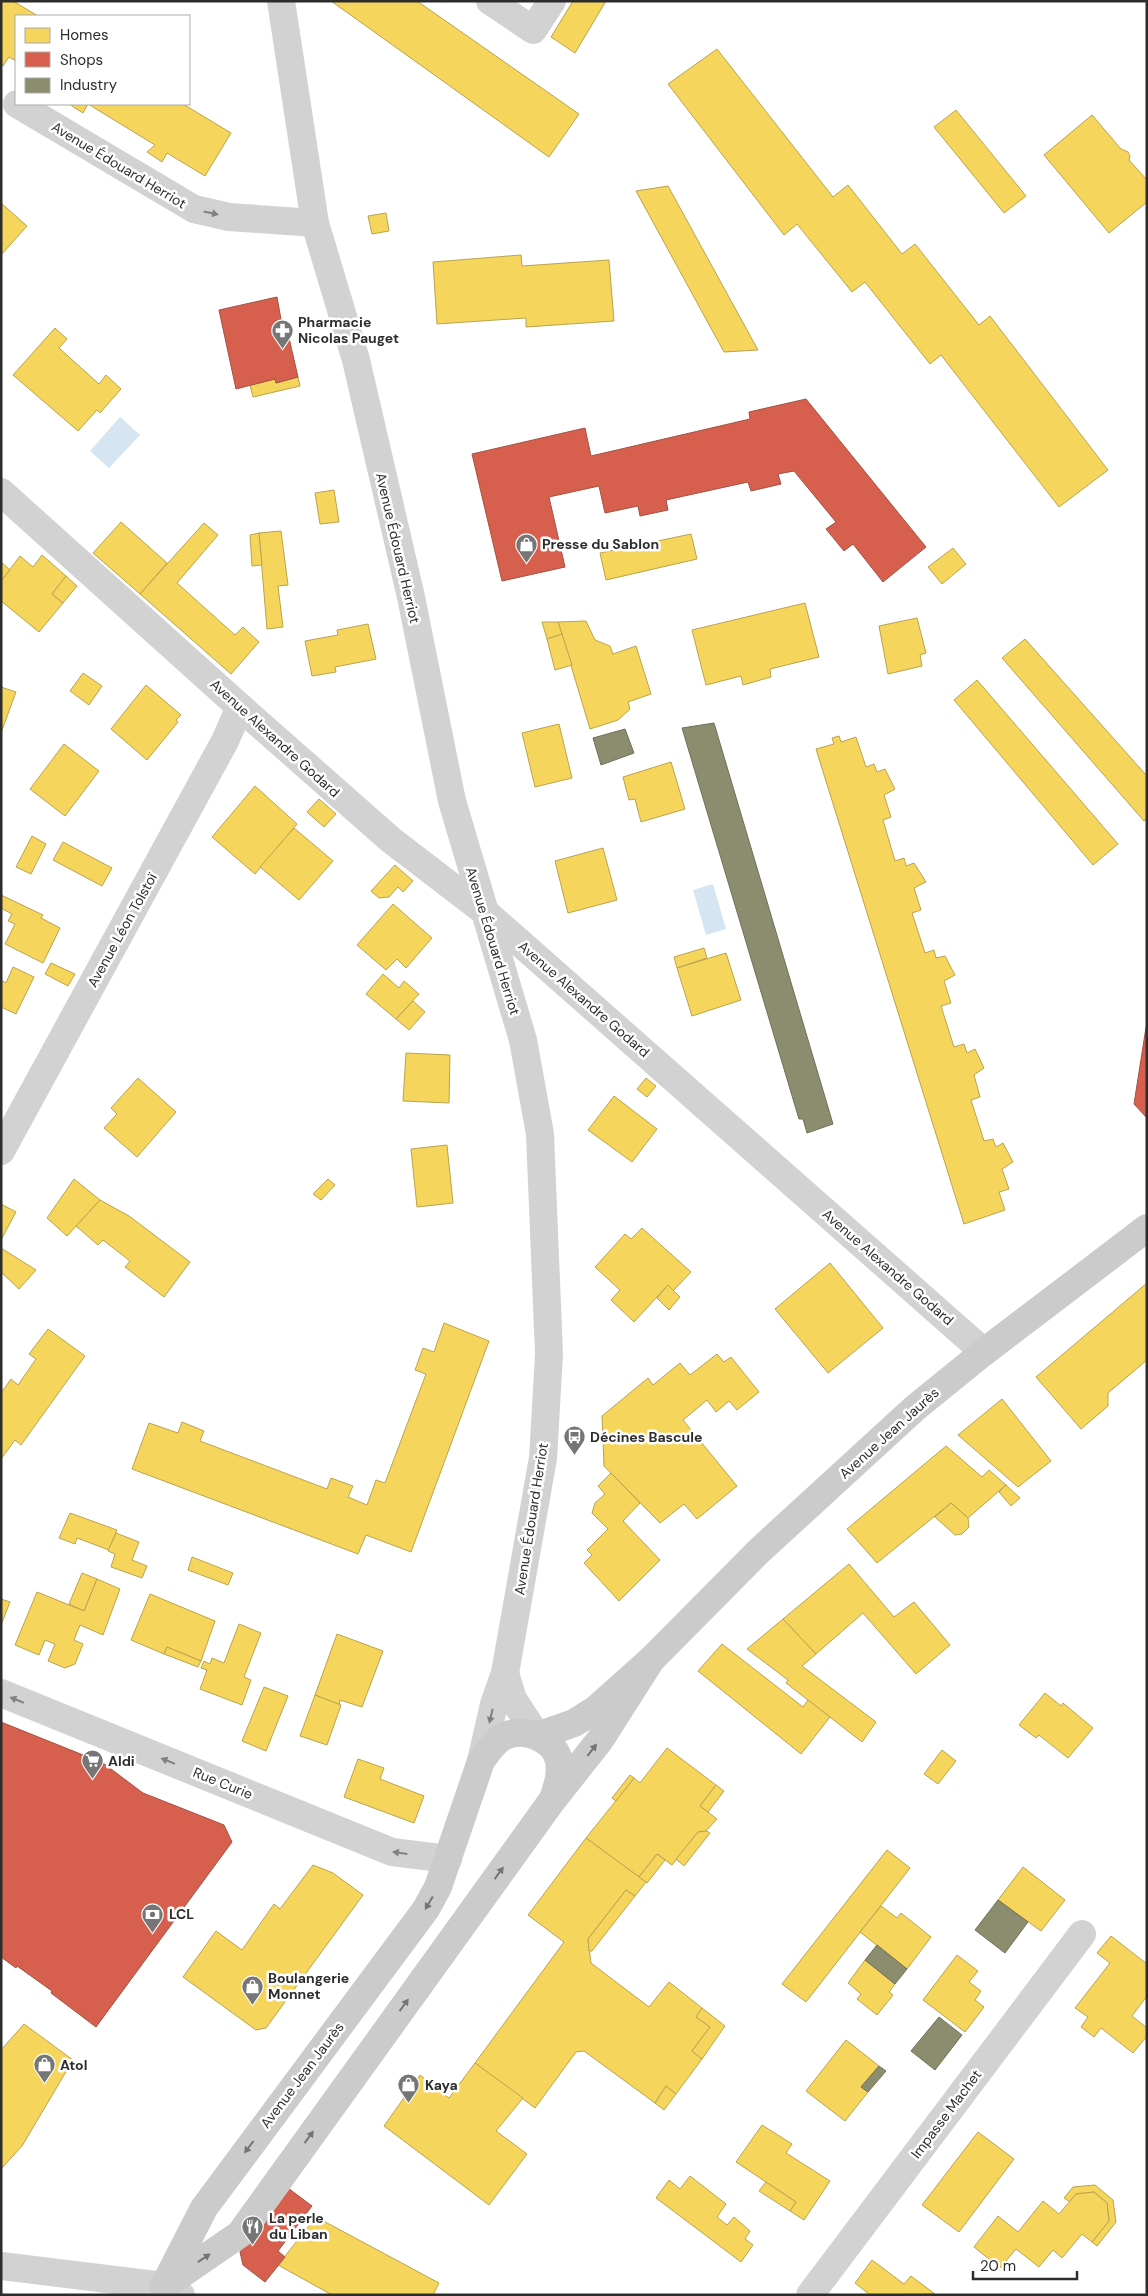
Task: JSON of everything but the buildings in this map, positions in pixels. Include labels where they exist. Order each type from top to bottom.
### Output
[{"type":"main road","name":"Avenue Jean Jaurès","points":[[537,1736],[574,1723],[595,1710],[651,1660],[766,1544],[915,1408],[984,1352],[1147,1228]]},
{"type":"main road","name":"Avenue Jean Jaurès","points":[[167,2292],[240,2234],[551,1802],[600,1740],[651,1660]]},
{"type":"main road","name":"Avenue Jean Jaurès","points":[[167,2292],[204,2208],[426,1909],[438,1887],[481,1761],[493,1745],[506,1736],[523,1733],[537,1736],[550,1744],[559,1760],[560,1780],[551,1802]]},
{"type":"street","name":"Avenue Édouard Herriot","points":[[281,1],[315,223],[356,360],[410,597],[452,802],[523,1040],[540,1134],[549,1354],[543,1458],[505,1673],[494,1704],[481,1761]]},
{"type":"street","points":[[490,1],[533,30],[552,1]]},
{"type":"street","name":"Avenue Édouard Herriot","points":[[1,94],[15,103]]},
{"type":"street","name":"Avenue Édouard Herriot","points":[[19,105],[194,209],[229,216],[315,223]]},
{"type":"street","name":"Avenue Alexandre Godard","points":[[1,492],[391,840],[485,912],[984,1352]]},
{"type":"street","name":"Avenue Léon Tolstoï","points":[[1,1151],[225,741],[240,707]]},
{"type":"street","points":[[505,1673],[513,1699],[537,1736]]},
{"type":"street","name":"Rue Curie","points":[[1,1693],[392,1852],[448,1859]]},
{"type":"street","name":"Impasse Machet","points":[[810,2295],[1082,1934]]},
{"type":"street","points":[[1,2266],[167,2292]]},
{"type":"water","points":[[120,417],[140,435],[109,468],[90,451]]},
{"type":"water","points":[[713,884],[726,929],[706,935],[693,890]]},
{"type":"place","name":"Pharmacie Nicolas Pauget","points":[[282,349]]},
{"type":"place","name":"Presse du Sablon","points":[[526,563]]},
{"type":"place","name":"Décines Bascule","points":[[574,1456]]},
{"type":"place","name":"Aldi","points":[[92,1780]]},
{"type":"place","name":"LCL","points":[[153,1933]]},
{"type":"place","name":"Boulangerie Monnet","points":[[252,2005]]},
{"type":"place","name":"Atol","points":[[44,2084]]},
{"type":"place","name":"Kaya","points":[[409,2104]]},
{"type":"place","name":"La perle du Liban","points":[[253,2245]]}]
